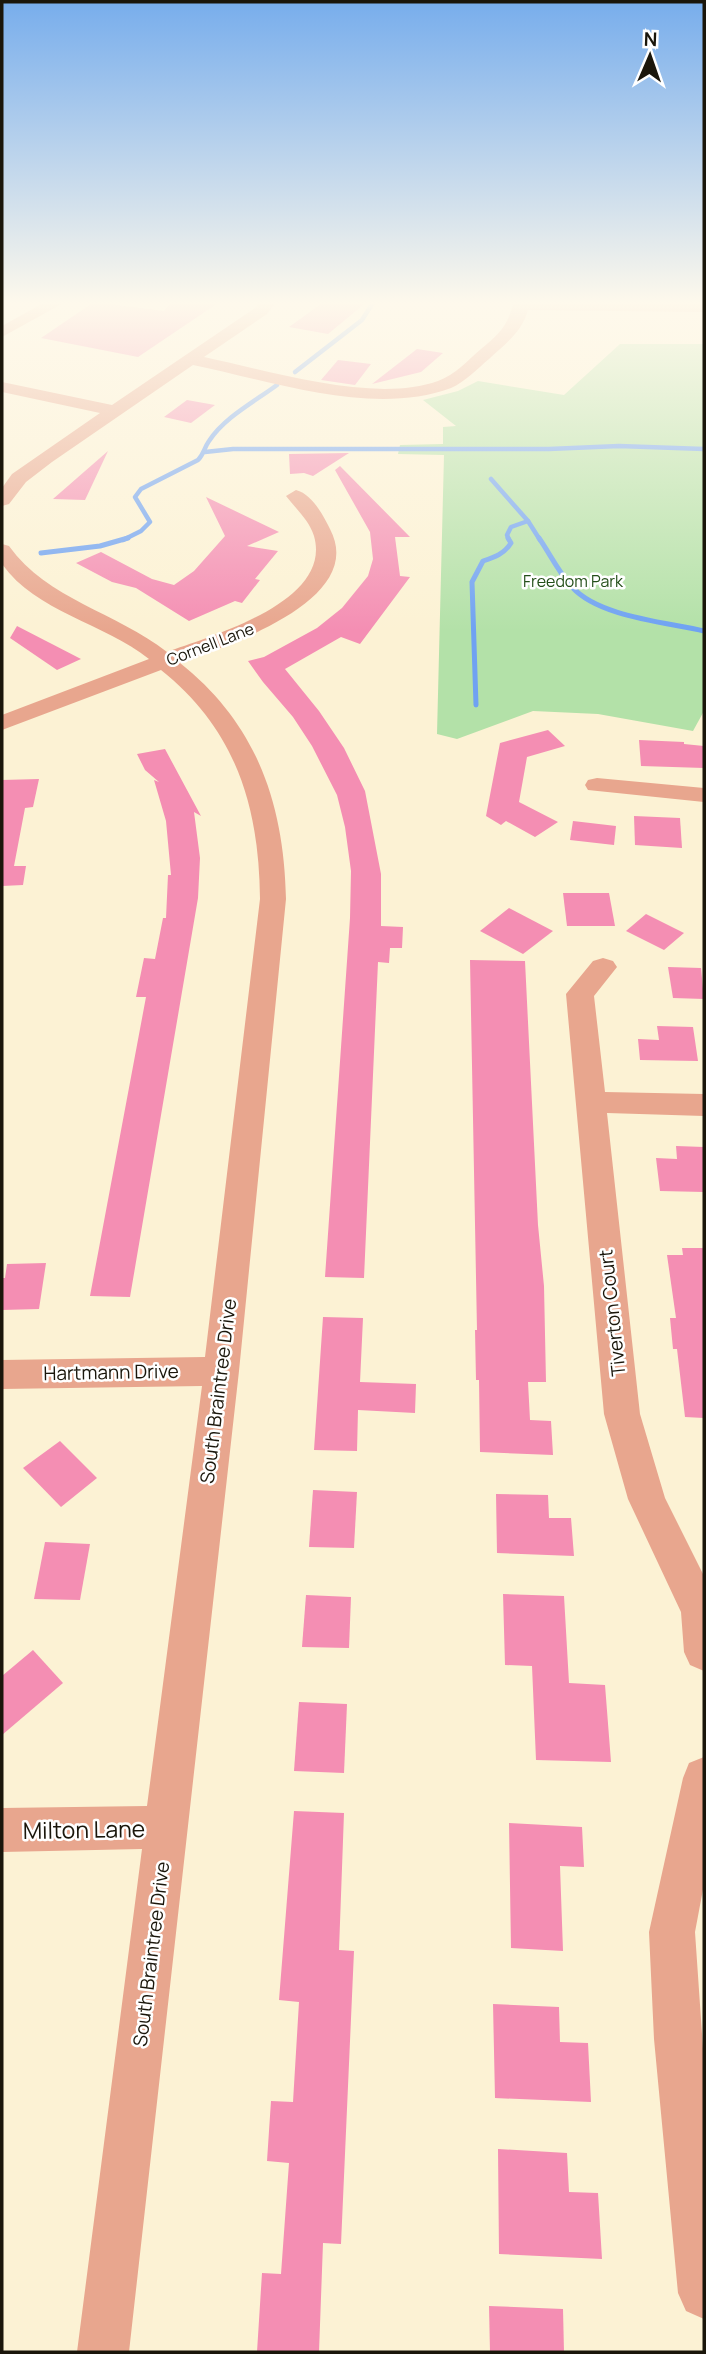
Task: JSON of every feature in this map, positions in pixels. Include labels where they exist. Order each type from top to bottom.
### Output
[{"type":"street","points":[[2,499],[19,478],[112,411]]},
{"type":"street","name":"Cornell Lane","points":[[2,723],[259,625],[303,595],[325,566],[327,548],[324,530],[313,512],[296,496]]},
{"type":"street","name":"South Braintree Drive","points":[[2,550],[15,570],[36,587],[118,630],[165,662],[210,704],[244,753],[267,814],[274,863],[273,899],[221,1371],[103,2352]]},
{"type":"street","points":[[597,785],[704,795]]},
{"type":"street","name":"Tiverton Court","points":[[603,967],[580,994],[622,1414],[647,1499],[701,1611],[704,1652]]},
{"type":"street","points":[[590,1102],[704,1105]]},
{"type":"street","name":"Hartmann Drive","points":[[2,1374],[221,1371]]},
{"type":"street","points":[[704,1778],[671,1932],[691,2040],[704,2293]]},
{"type":"street","name":"Milton Lane","points":[[2,1830],[166,1828]]},
{"type":"green space","name":"Freedom Park","points":[[437,411],[704,411],[704,711],[693,731],[598,714],[533,711],[457,739],[437,734],[444,455],[398,454],[400,445],[443,444],[443,427],[456,426]]},
{"type":"building","points":[[172,411],[207,411],[191,423],[164,417]]},
{"type":"building","points":[[108,451],[85,500],[53,499]]},
{"type":"building","points":[[349,453],[313,476],[304,473],[290,474],[289,454]]},
{"type":"building","points":[[340,466],[410,537],[395,537],[400,576],[410,577],[360,644],[341,637],[285,669],[319,711],[344,748],[365,791],[381,874],[381,926],[403,927],[402,948],[390,948],[389,963],[378,962],[364,1278],[325,1277],[350,918],[351,871],[345,827],[337,795],[312,746],[293,717],[248,661],[264,657],[317,628],[342,608],[368,576],[373,559],[370,532],[335,470]]},
{"type":"building","points":[[206,497],[279,532],[247,546],[278,551],[255,579],[260,580],[242,603],[235,601],[189,621],[136,588],[112,582],[76,563],[101,552],[152,579],[174,585],[194,571],[225,536]]},
{"type":"building","points":[[17,626],[81,659],[57,670],[10,638]]},
{"type":"building","points":[[548,730],[565,746],[527,757],[519,802],[558,822],[535,837],[506,821],[501,825],[486,816],[500,743]]},
{"type":"building","points":[[639,740],[684,742],[704,746],[704,768],[641,766]]},
{"type":"building","points":[[165,749],[201,816],[194,812],[200,858],[198,898],[130,1297],[90,1296],[146,997],[136,997],[144,958],[155,959],[163,918],[166,918],[168,875],[171,875],[166,821],[154,780],[159,782],[145,770],[137,754]]},
{"type":"building","points":[[39,779],[33,807],[25,808],[14,866],[26,866],[23,885],[2,886],[2,780]]},
{"type":"building","points":[[634,816],[680,818],[682,848],[635,845]]},
{"type":"building","points":[[573,821],[616,826],[614,845],[570,840]]},
{"type":"building","points":[[563,893],[609,893],[615,926],[567,926]]},
{"type":"building","points":[[509,908],[553,931],[523,954],[480,931]]},
{"type":"building","points":[[646,914],[684,933],[664,950],[626,931]]},
{"type":"building","points":[[470,960],[525,961],[538,1225],[544,1286],[546,1382],[528,1382],[530,1420],[551,1421],[553,1455],[480,1452],[479,1380],[476,1380]]},
{"type":"building","points":[[668,967],[701,968],[704,999],[673,998]]},
{"type":"building","points":[[657,1026],[693,1027],[698,1061],[640,1060],[638,1039],[659,1040]]},
{"type":"building","points":[[676,1146],[704,1147],[704,1192],[660,1191],[656,1158],[677,1159]]},
{"type":"building","points":[[682,1248],[704,1248],[704,1418],[685,1417],[677,1349],[673,1349],[670,1318],[676,1318],[667,1255],[683,1255]]},
{"type":"building","points":[[46,1263],[39,1309],[2,1310],[2,1278],[5,1278],[7,1264]]},
{"type":"building","points":[[323,1317],[363,1318],[360,1382],[416,1384],[415,1413],[358,1410],[357,1451],[314,1450]]},
{"type":"building","points":[[60,1441],[97,1478],[61,1507],[23,1468]]},
{"type":"building","points":[[313,1490],[357,1492],[354,1548],[309,1547]]},
{"type":"building","points":[[496,1494],[548,1495],[549,1518],[571,1518],[574,1556],[497,1553]]},
{"type":"building","points":[[45,1542],[90,1544],[80,1600],[34,1599]]},
{"type":"building","points":[[503,1594],[564,1596],[569,1683],[605,1685],[611,1762],[536,1760],[532,1666],[505,1665]]},
{"type":"building","points":[[306,1595],[351,1597],[349,1648],[302,1647]]},
{"type":"building","points":[[33,1650],[63,1683],[2,1735],[2,1676]]},
{"type":"building","points":[[299,1702],[347,1704],[344,1773],[294,1771]]},
{"type":"building","points":[[294,1811],[344,1813],[339,1950],[354,1951],[341,2244],[323,2243],[319,2352],[257,2352],[262,2273],[281,2274],[289,2163],[267,2161],[271,2101],[293,2102],[299,2002],[279,2000]]},
{"type":"building","points":[[509,1823],[582,1827],[584,1867],[560,1866],[563,1951],[511,1948]]},
{"type":"building","points":[[493,2004],[559,2007],[560,2042],[588,2043],[591,2102],[495,2098]]},
{"type":"building","points":[[498,2149],[567,2153],[569,2192],[598,2193],[602,2259],[499,2254]]},
{"type":"building","points":[[489,2306],[563,2309],[564,2352],[490,2352]]},
{"type":"waterway","points":[[126,539],[141,531],[150,522],[135,497],[141,489],[198,460],[216,432],[239,411]]},
{"type":"waterway","points":[[205,452],[233,449],[549,449],[619,446],[704,449]]},
{"type":"waterway","points":[[491,479],[528,521]]},
{"type":"waterway","points":[[509,539],[507,535],[511,527],[528,521]]},
{"type":"waterway","points":[[528,521],[540,540]]},
{"type":"waterway","points":[[539,538],[567,582],[584,597],[616,612],[704,631]]},
{"type":"waterway","points":[[41,553],[100,546],[126,539]]},
{"type":"waterway","points":[[476,705],[472,582],[483,561],[499,555],[511,543],[509,539]]}]
